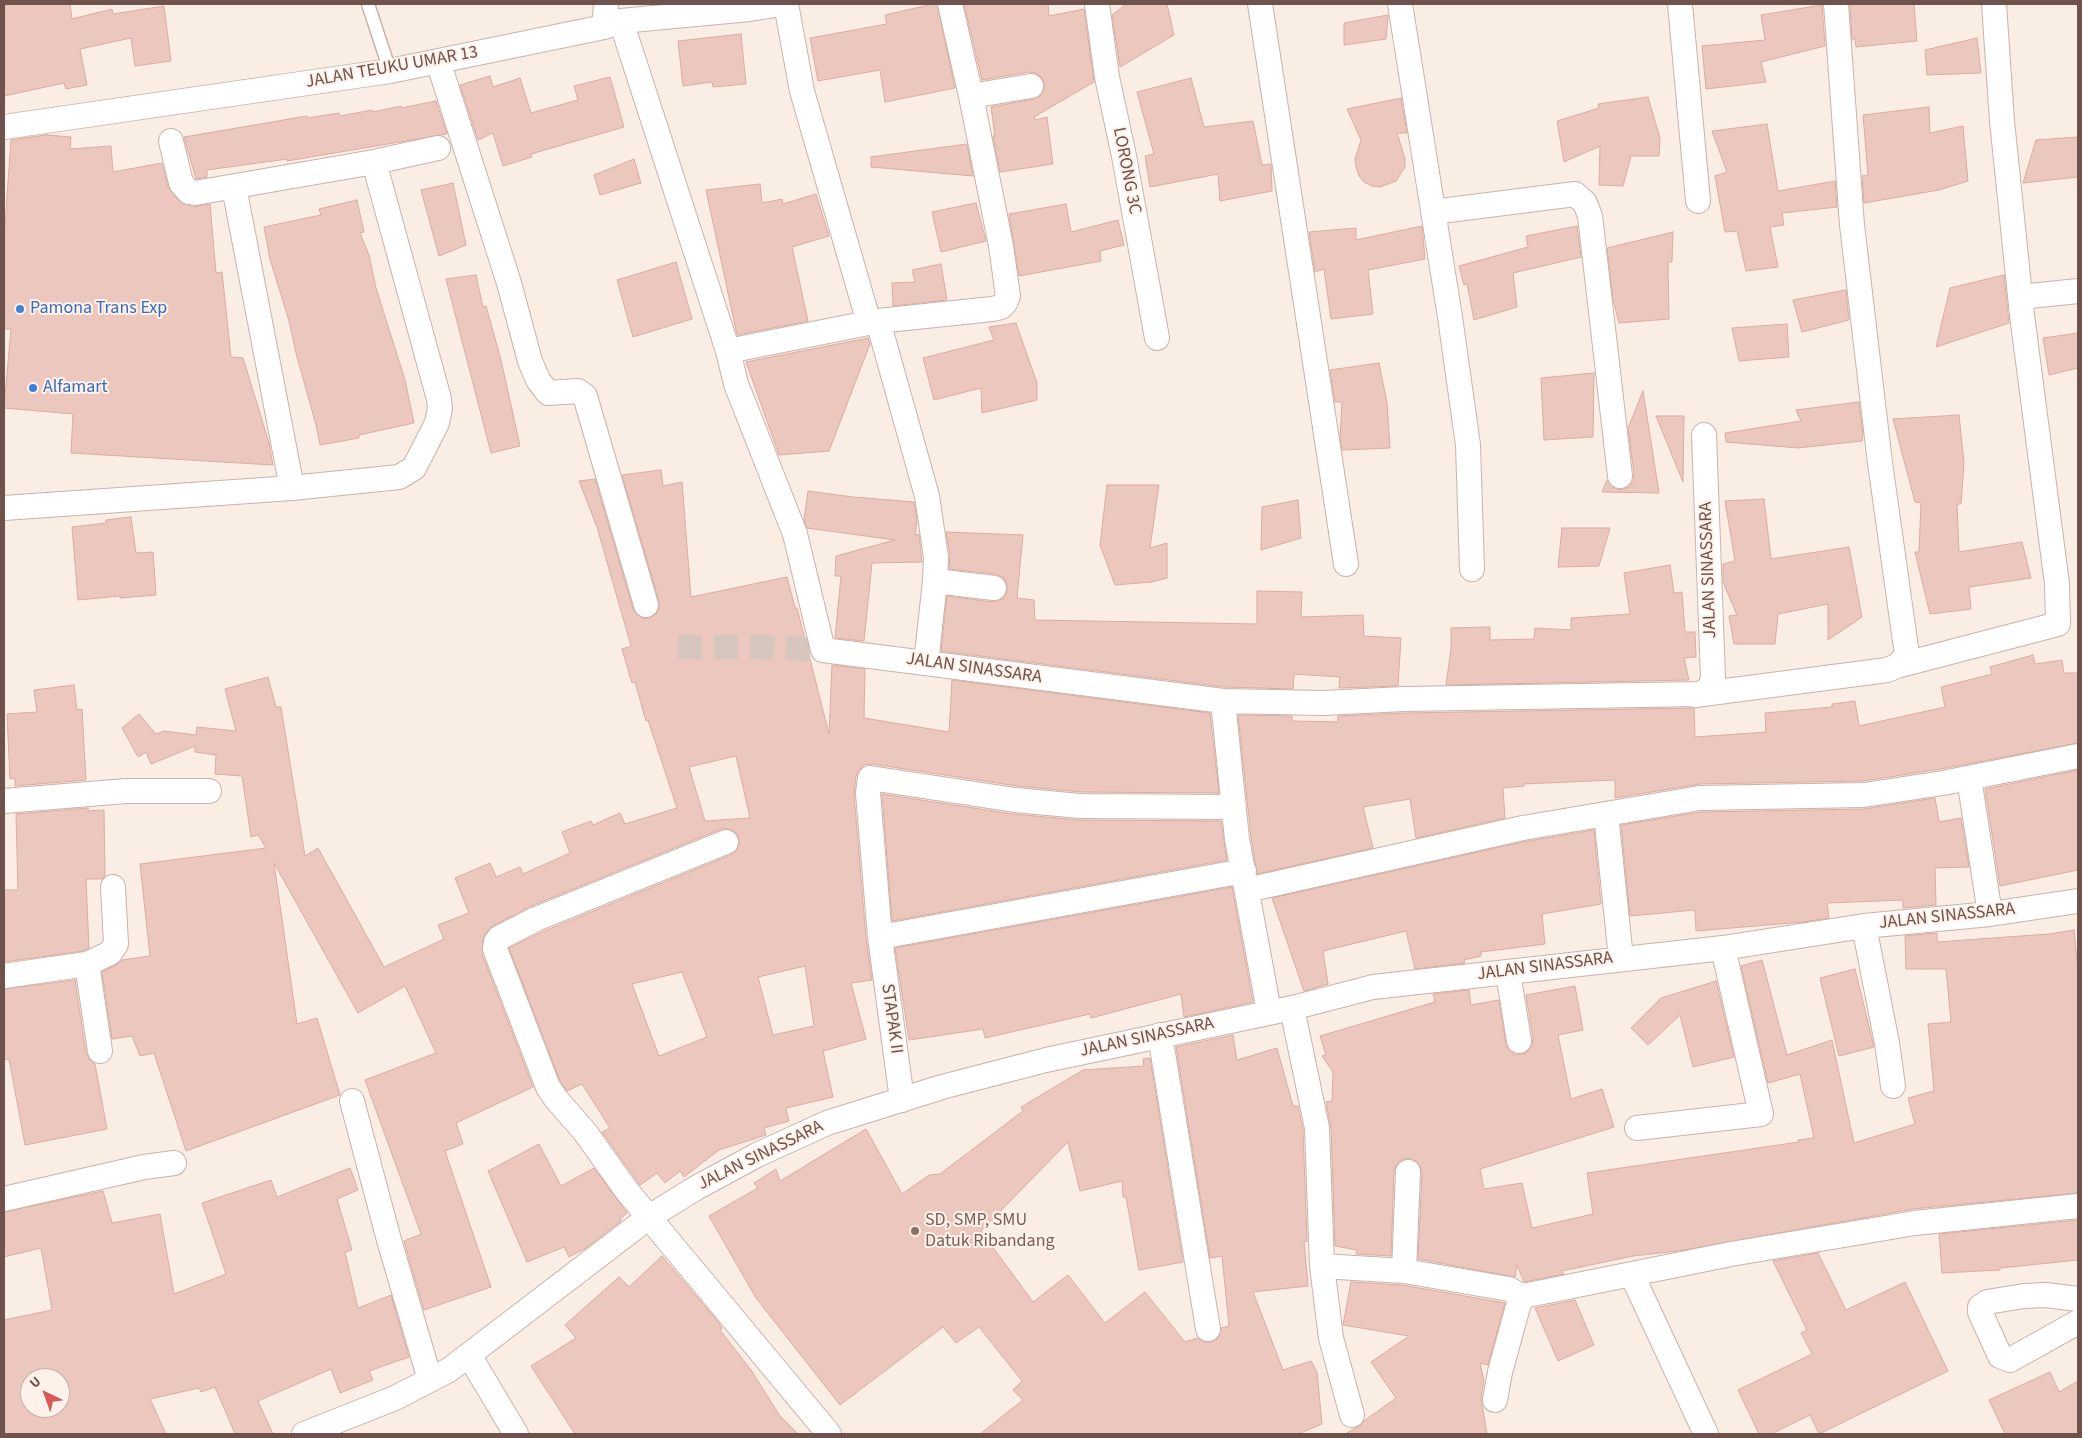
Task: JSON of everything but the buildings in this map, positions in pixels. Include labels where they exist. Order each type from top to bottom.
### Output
[{"type":"street","name":"JALAN TEUKU UMAR 13","points":[[4,127],[390,71],[438,62],[610,17],[780,4]]},
{"type":"street","points":[[786,4],[802,90],[927,496],[936,557],[926,662]]},
{"type":"street","points":[[610,17],[728,351],[873,322],[992,309],[1001,307],[1005,303],[1008,296],[1001,246],[971,96],[950,4]]},
{"type":"street","name":"LORONG 3C","points":[[1097,4],[1107,77],[1124,156],[1157,338]]},
{"type":"street","points":[[1260,4],[1346,564]]},
{"type":"street","points":[[1400,4],[1450,317],[1468,445],[1472,569]]},
{"type":"street","points":[[1680,4],[1698,201]]},
{"type":"street","points":[[1836,4],[1852,225],[1902,659]]},
{"type":"street","points":[[1994,4],[2002,121],[2020,297],[2068,582]]},
{"type":"street","points":[[438,62],[509,282],[530,361],[538,380],[548,393],[578,391],[585,396],[646,605]]},
{"type":"street","points":[[971,96],[1032,86]]},
{"type":"street","points":[[171,141],[181,183],[189,192],[195,193],[374,162],[438,148]]},
{"type":"street","points":[[4,508],[292,488],[399,477],[407,474],[419,460],[438,416],[440,408],[439,398],[374,162]]},
{"type":"street","points":[[234,187],[292,488]]},
{"type":"street","points":[[1433,212],[1576,194],[1586,203],[1590,216],[1620,476]]},
{"type":"street","points":[[2020,297],[2078,291]]},
{"type":"street","name":"JALAN SINASSARA","points":[[728,351],[736,384],[795,534],[823,650],[1223,701],[1323,702],[1695,695],[1887,670],[1902,659],[2058,624],[2068,582]]},
{"type":"street","name":"JALAN SINASSARA","points":[[1695,695],[1710,688],[1713,678],[1704,435]]},
{"type":"street","points":[[935,581],[994,588]]},
{"type":"street","points":[[1223,701],[1233,807],[1245,880],[1317,1128],[1322,1266],[1331,1338],[1352,1415]]},
{"type":"street","points":[[880,937],[1245,880],[1523,828],[1700,798],[1864,795],[1969,778],[2078,756]]},
{"type":"street","name":"STAPAK II","points":[[902,1100],[880,937],[868,793],[870,778],[1015,800],[1080,806],[1233,807]]},
{"type":"street","points":[[1969,778],[1990,914]]},
{"type":"street","points":[[4,801],[126,791],[208,791]]},
{"type":"street","points":[[1606,814],[1622,959]]},
{"type":"street","points":[[726,842],[536,919],[504,934],[497,940],[495,945],[548,1087],[556,1099],[582,1128],[622,1184],[830,1434]]},
{"type":"street","points":[[4,976],[87,964],[110,952],[116,944],[113,887]]},
{"type":"street","name":"JALAN SINASSARA","points":[[304,1434],[395,1398],[449,1370],[650,1217],[696,1188],[757,1155],[827,1123],[942,1086],[1373,987],[1723,948],[1864,926],[1990,914],[2078,901]]},
{"type":"street","points":[[1864,926],[1887,1043],[1893,1086]]},
{"type":"street","points":[[1637,1128],[1761,1114],[1723,948]]},
{"type":"street","points":[[87,964],[100,1051]]},
{"type":"street","points":[[1508,972],[1519,1041]]},
{"type":"street","points":[[1160,1035],[1208,1329]]},
{"type":"street","points":[[352,1101],[389,1240],[430,1380]]},
{"type":"street","points":[[4,1199],[144,1167],[174,1164]]},
{"type":"street","points":[[1404,1271],[1408,1172]]},
{"type":"street","points":[[1322,1266],[1404,1271],[1508,1289],[1522,1297],[1731,1254],[1915,1222],[2078,1206]]},
{"type":"street","points":[[1632,1275],[1706,1434]]},
{"type":"street","points":[[2078,1299],[2046,1295],[2024,1296],[1986,1302],[1980,1307],[1980,1312],[2000,1356],[2010,1360],[2078,1322]]},
{"type":"street","points":[[1495,1400],[1514,1319],[1522,1297]]},
{"type":"street","points":[[469,1355],[516,1434]]},
{"type":"lane","points":[[368,4],[390,71]]},
{"type":"tunnel","points":[[678,647],[759,647],[823,650]]},
{"type":"place","name":"Pamona Trans Exp","points":[[20,309]]},
{"type":"place","name":"Alfamart","points":[[33,388]]},
{"type":"place","name":"SD, SMP, SMU Datuk Ribandang","points":[[915,1231]]}]
